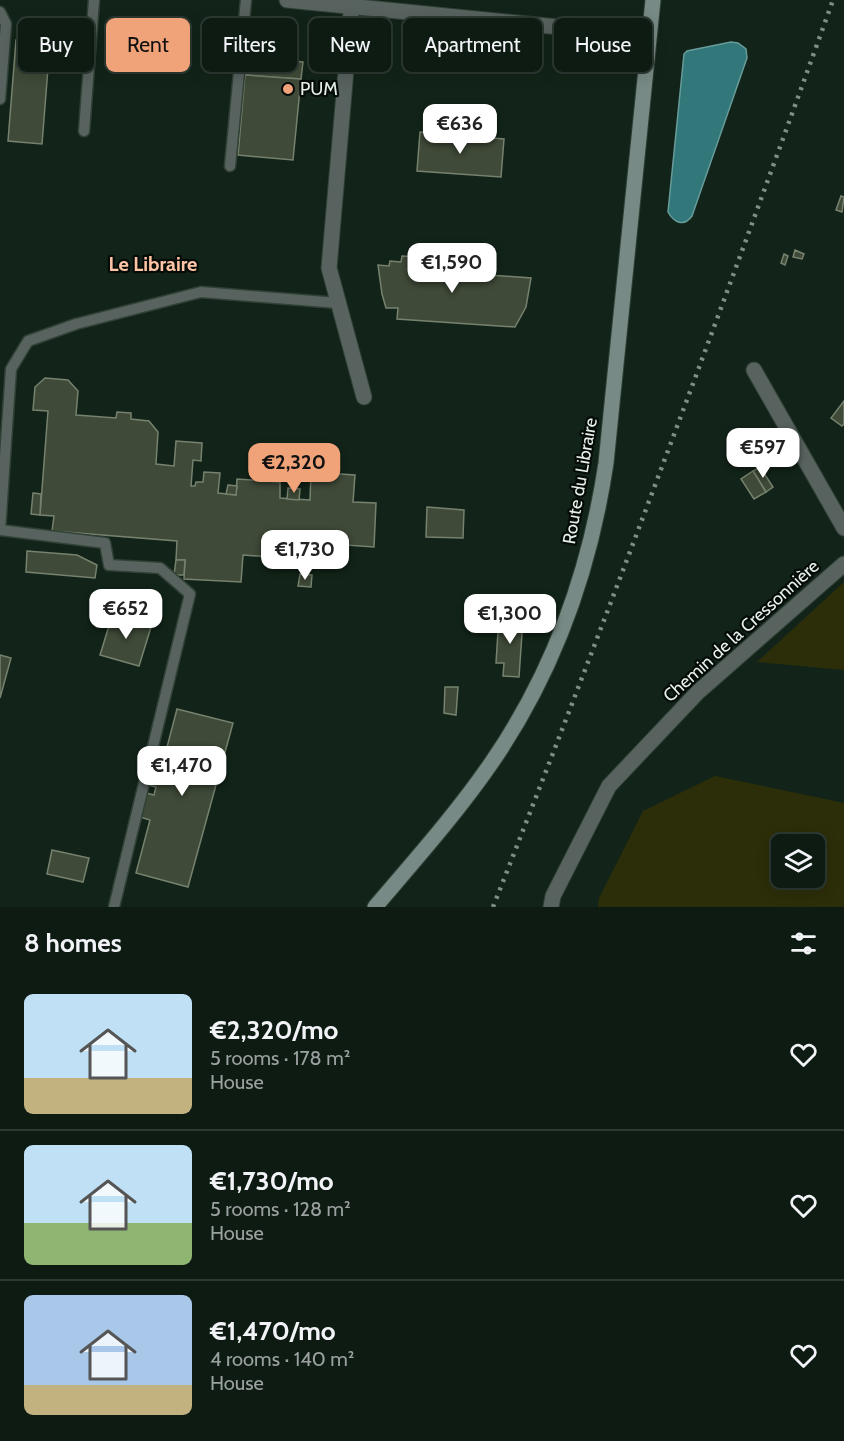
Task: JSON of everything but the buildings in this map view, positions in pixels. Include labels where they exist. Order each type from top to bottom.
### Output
[{"type":"main road","name":"Route du Libraire","points":[[651,18],[653,0]]},
{"type":"main road","name":"Route du Libraire","points":[[375,907],[449,820],[492,762],[519,719],[550,660],[582,572],[599,505],[606,463],[645,72]]},
{"type":"street","points":[[287,0],[352,3],[554,25]]},
{"type":"street","points":[[352,3],[329,268],[364,397]]},
{"type":"street","points":[[754,370],[844,528]]},
{"type":"street","name":"Chemin de la Cressonnière","points":[[551,907],[552,896],[609,786],[698,692],[844,564]]},
{"type":"lane","points":[[84,131],[94,0]]},
{"type":"lane","points":[[230,166],[246,0]]},
{"type":"lane","points":[[0,12],[6,24],[0,99]]},
{"type":"lane","points":[[114,907],[190,594],[160,568],[109,565],[105,543],[0,530],[11,369],[28,341],[76,324],[201,292],[338,303]]},
{"type":"green space","points":[[844,582],[844,670],[757,662]]},
{"type":"green space","points":[[715,776],[844,803],[844,907],[598,907],[599,898],[643,811]]},
{"type":"water","points":[[731,42],[738,43],[746,49],[747,58],[692,216],[686,222],[679,222],[673,219],[668,212],[684,54],[687,51]]},
{"type":"railway","points":[[493,907],[666,455],[833,0]]},
{"type":"place","name":"PUM","points":[[288,89]]},
{"type":"district","name":"Le Libraire","points":[[153,264]]}]
